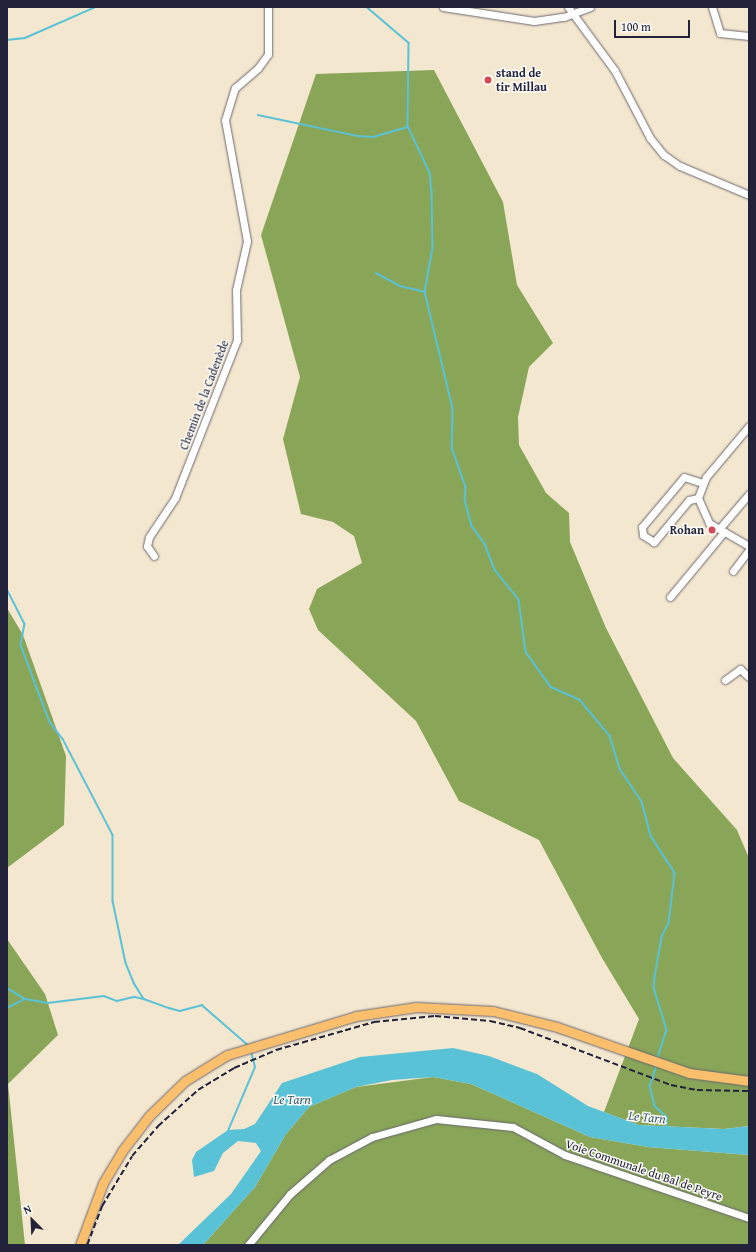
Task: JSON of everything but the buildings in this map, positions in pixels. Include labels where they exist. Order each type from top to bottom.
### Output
[{"type":"main road","points":[[80,1245],[103,1183],[134,1133],[197,1072],[236,1051],[372,1013],[442,1007],[510,1014],[712,1078],[749,1081]]},
{"type":"street","name":"Chemin de la Cadenède","points":[[154,556],[147,546],[149,536],[175,498],[236,340],[236,290],[247,241],[225,120],[235,88],[258,68],[268,54],[268,7]]},
{"type":"street","points":[[443,7],[534,21],[573,14],[590,7]]},
{"type":"street","points":[[568,7],[615,71],[646,130],[664,155],[680,166],[749,195]]},
{"type":"street","points":[[712,7],[720,33],[749,36]]},
{"type":"street","points":[[749,426],[702,483],[698,498],[703,515],[721,531],[749,546]]},
{"type":"street","points":[[698,498],[689,500],[654,542],[643,535],[642,527],[684,477],[702,483]]},
{"type":"street","points":[[670,597],[749,494]]},
{"type":"street","points":[[733,571],[749,550]]},
{"type":"street","points":[[725,680],[740,669],[749,677]]},
{"type":"street","name":"Voie Communale du Bal de Peyre","points":[[248,1245],[290,1194],[329,1160],[372,1137],[436,1119],[513,1127],[565,1155],[749,1218]]},
{"type":"green space","points":[[434,70],[503,202],[517,285],[553,343],[529,367],[518,417],[519,445],[546,493],[569,513],[570,542],[606,628],[673,758],[737,830],[749,858],[749,1126],[724,1129],[639,1125],[604,1112],[639,1019],[602,958],[539,840],[459,801],[416,721],[318,630],[309,609],[317,589],[362,563],[354,536],[333,522],[301,514],[283,439],[300,377],[261,235],[316,74]]},
{"type":"green space","points":[[7,608],[23,635],[66,756],[64,825],[7,868]]},
{"type":"green space","points":[[7,939],[45,994],[58,1035],[8,1084],[25,1245],[7,1245]]},
{"type":"green space","points":[[433,1077],[471,1084],[590,1137],[648,1147],[749,1155],[749,1245],[203,1245],[255,1187],[286,1134],[309,1107],[356,1087]]},
{"type":"water","name":"Le Tarn","points":[[453,1048],[489,1056],[537,1074],[588,1106],[639,1125],[724,1129],[749,1126],[749,1155],[648,1147],[590,1137],[471,1084],[433,1077],[392,1080],[356,1087],[309,1107],[286,1134],[255,1187],[203,1245],[178,1245],[231,1194],[261,1151],[256,1143],[238,1141],[223,1153],[214,1171],[194,1177],[192,1160],[196,1152],[228,1130],[244,1129],[255,1124],[282,1083],[360,1057]]},
{"type":"waterway","points":[[7,40],[25,38],[96,7]]},
{"type":"waterway","points":[[367,7],[409,43],[408,126],[430,173],[432,191],[433,248],[425,292],[453,409],[452,448],[466,487],[465,500],[472,526],[485,544],[495,570],[519,600],[526,652],[551,687],[580,700],[610,736],[620,769],[642,802],[651,836],[675,873],[669,923],[662,937],[655,977],[654,988],[667,1030],[658,1058]]},
{"type":"waterway","points":[[258,115],[358,136],[373,137],[407,127]]},
{"type":"waterway","points":[[376,273],[400,286],[425,292]]},
{"type":"waterway","points":[[7,589],[25,624],[21,645],[50,722],[63,739],[113,835],[113,901],[126,963],[134,983],[144,999],[169,1008],[180,1011],[202,1005],[248,1045]]},
{"type":"waterway","points":[[7,988],[25,999],[48,1003],[104,996],[117,1001],[135,997],[144,999]]},
{"type":"waterway","points":[[7,1008],[25,999]]},
{"type":"waterway","points":[[228,1131],[255,1067],[251,1052]]},
{"type":"waterway","points":[[657,1066],[650,1086],[655,1106],[667,1117],[667,1127]]},
{"type":"railway","points":[[87,1245],[102,1206],[132,1156],[158,1126],[198,1090],[234,1068],[276,1050],[374,1022],[435,1016],[490,1021],[520,1028],[671,1085],[697,1090],[749,1091]]},
{"type":"place","name":"stand de tir Millau","points":[[488,80]]},
{"type":"place","name":"Rohan","points":[[712,530]]}]
